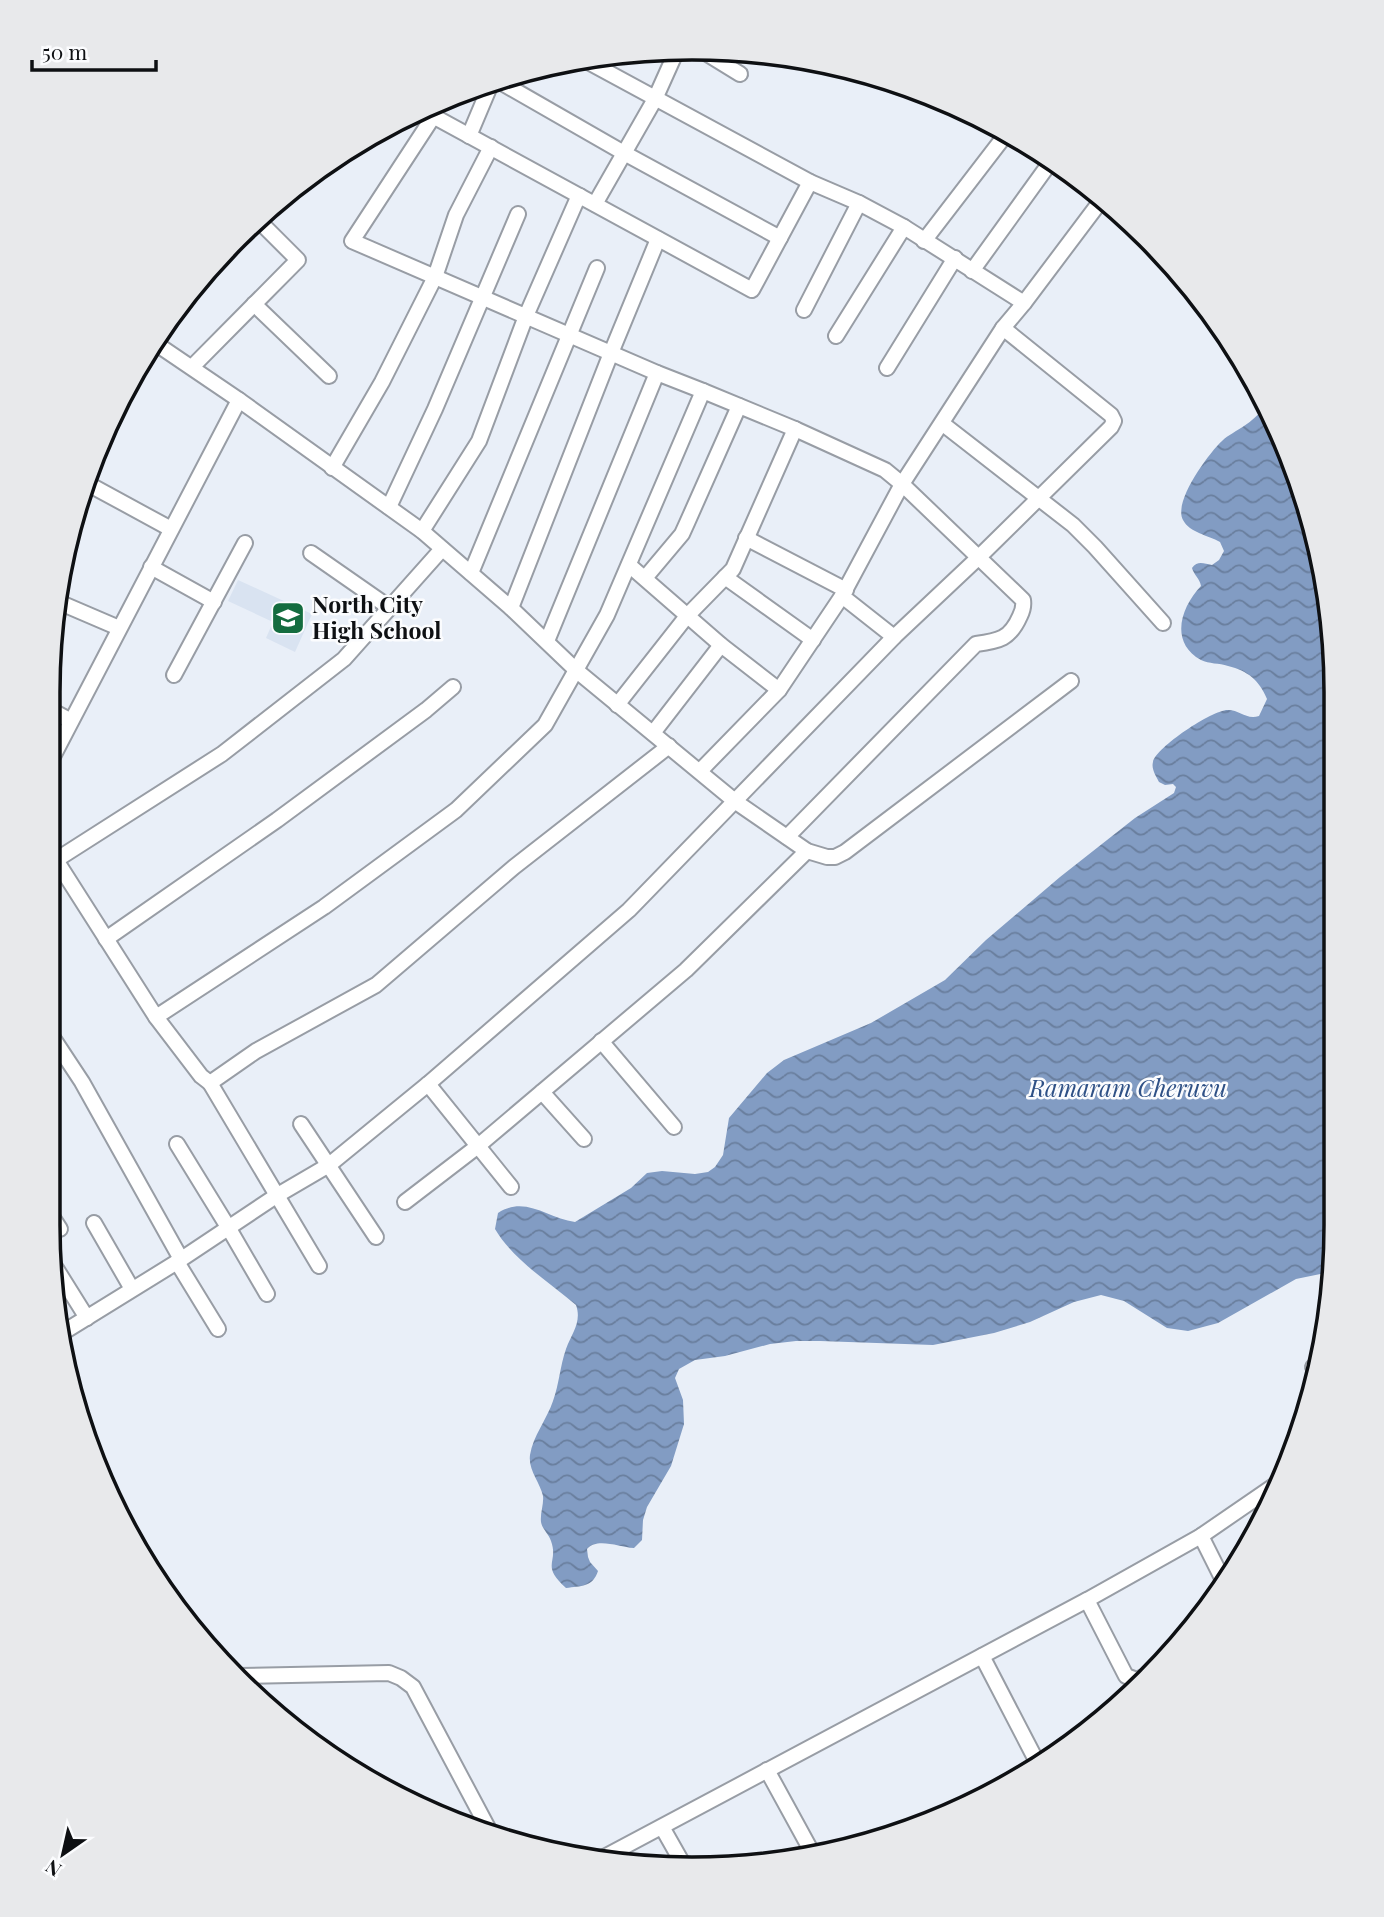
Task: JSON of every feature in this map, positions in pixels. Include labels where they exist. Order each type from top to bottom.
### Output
[{"type":"street","points":[[595,204],[655,99],[673,60]]},
{"type":"street","points":[[718,61],[740,74]]},
{"type":"street","points":[[599,67],[810,182],[859,203],[904,227],[1024,303]]},
{"type":"street","points":[[508,87],[780,238]]},
{"type":"street","points":[[469,136],[488,94]]},
{"type":"street","points":[[432,116],[752,290],[810,182]]},
{"type":"street","points":[[423,120],[352,241],[611,354],[795,429],[885,470],[1023,600],[1024,606],[1016,627],[996,641],[976,644],[787,837]]},
{"type":"street","points":[[924,241],[1001,140]]},
{"type":"street","points":[[332,468],[382,382],[435,277],[456,215],[491,147]]},
{"type":"street","points":[[972,271],[1046,168]]},
{"type":"street","points":[[422,531],[479,441],[526,316],[580,196]]},
{"type":"street","points":[[804,310],[859,203]]},
{"type":"street","points":[[700,771],[779,690],[844,593],[902,484],[1003,328],[1097,206]]},
{"type":"street","points":[[389,508],[435,409],[518,214]]},
{"type":"street","points":[[192,368],[298,260],[264,226]]},
{"type":"street","points":[[836,336],[904,227]]},
{"type":"street","points":[[511,608],[658,239]]},
{"type":"street","points":[[887,368],[955,258]]},
{"type":"street","points":[[471,572],[597,268]]},
{"type":"street","points":[[254,304],[329,376]]},
{"type":"street","points":[[69,1329],[328,1165],[428,1084],[629,910],[894,637],[1111,427],[1114,421],[1111,415],[1003,328]]},
{"type":"street","points":[[162,348],[422,531],[617,705],[736,802],[807,850],[827,857],[835,857],[845,852],[1071,681]]},
{"type":"street","points":[[547,641],[657,373]]},
{"type":"street","points":[[156,1017],[324,907],[456,810],[545,725],[607,615],[703,391]]},
{"type":"street","points":[[60,743],[239,400]]},
{"type":"street","points":[[645,578],[682,534],[739,406]]},
{"type":"street","points":[[943,424],[1073,525],[1163,623]]},
{"type":"street","points":[[617,705],[687,616],[733,569],[795,429]]},
{"type":"street","points":[[94,487],[171,529]]},
{"type":"street","points":[[746,538],[844,593],[894,637]]},
{"type":"street","points":[[174,675],[245,543]]},
{"type":"street","points":[[60,850],[222,754],[344,659],[442,549]]},
{"type":"street","points":[[311,553],[390,608]]},
{"type":"street","points":[[629,565],[721,645],[779,690]]},
{"type":"street","points":[[151,567],[214,602]]},
{"type":"street","points":[[725,577],[813,640]]},
{"type":"street","points":[[66,605],[119,628]]},
{"type":"street","points":[[653,733],[721,645]]},
{"type":"street","points":[[106,939],[277,820],[453,687]]},
{"type":"street","points":[[60,715],[71,721]]},
{"type":"street","points":[[210,1083],[256,1051],[376,985],[514,867],[669,746]]},
{"type":"street","points":[[405,1202],[478,1146],[686,970],[807,850]]},
{"type":"street","points":[[60,869],[156,1017],[201,1076],[210,1083],[319,1266]]},
{"type":"street","points":[[601,1041],[674,1127]]},
{"type":"street","points":[[60,1049],[82,1082],[218,1329]]},
{"type":"street","points":[[428,1084],[511,1188]]},
{"type":"street","points":[[542,1092],[584,1139]]},
{"type":"street","points":[[301,1124],[376,1237]]},
{"type":"street","points":[[177,1144],[267,1294]]},
{"type":"street","points":[[94,1223],[132,1289]]},
{"type":"street","points":[[62,1279],[86,1318]]},
{"type":"street","points":[[613,1852],[1087,1600],[1201,1536],[1265,1492]]},
{"type":"street","points":[[1201,1536],[1219,1574]]},
{"type":"street","points":[[1087,1600],[1126,1676],[1132,1679]]},
{"type":"street","points":[[982,1656],[1034,1757]]},
{"type":"street","points":[[249,1676],[389,1673],[401,1678],[413,1687],[485,1822]]},
{"type":"street","points":[[767,1770],[809,1846]]},
{"type":"street","points":[[662,1827],[679,1857]]},
{"type":"shaded area","name":"North City High School","points":[[238,580],[312,614],[295,652],[266,638],[273,622],[228,601]]},
{"type":"water","name":"Ramaram Cheruvu","points":[[1259,413],[1291,489],[1312,569],[1323,651],[1322,1274],[1296,1279],[1218,1323],[1188,1331],[1167,1328],[1124,1301],[1101,1295],[1074,1302],[1030,1322],[994,1333],[933,1345],[796,1341],[695,1360],[679,1369],[675,1378],[683,1400],[684,1424],[671,1466],[647,1507],[642,1540],[634,1548],[602,1543],[591,1545],[587,1549],[588,1557],[598,1571],[596,1576],[586,1585],[566,1588],[552,1569],[553,1548],[541,1522],[543,1496],[531,1466],[530,1455],[555,1395],[578,1311],[576,1305],[522,1261],[503,1240],[495,1229],[498,1213],[518,1206],[528,1207],[575,1222],[631,1188],[647,1173],[708,1172],[723,1155],[729,1118],[767,1073],[784,1060],[871,1023],[945,980],[986,940],[1060,877],[1135,818],[1174,793],[1176,787],[1173,784],[1165,785],[1159,782],[1153,762],[1174,739],[1221,711],[1232,710],[1250,717],[1259,716],[1267,699],[1256,682],[1235,668],[1201,660],[1191,653],[1182,634],[1184,614],[1201,586],[1192,568],[1199,563],[1212,565],[1224,551],[1220,542],[1186,524],[1181,512],[1183,502],[1194,479],[1216,447]]},
{"type":"place","name":"North City High School","points":[[288,618]]}]
